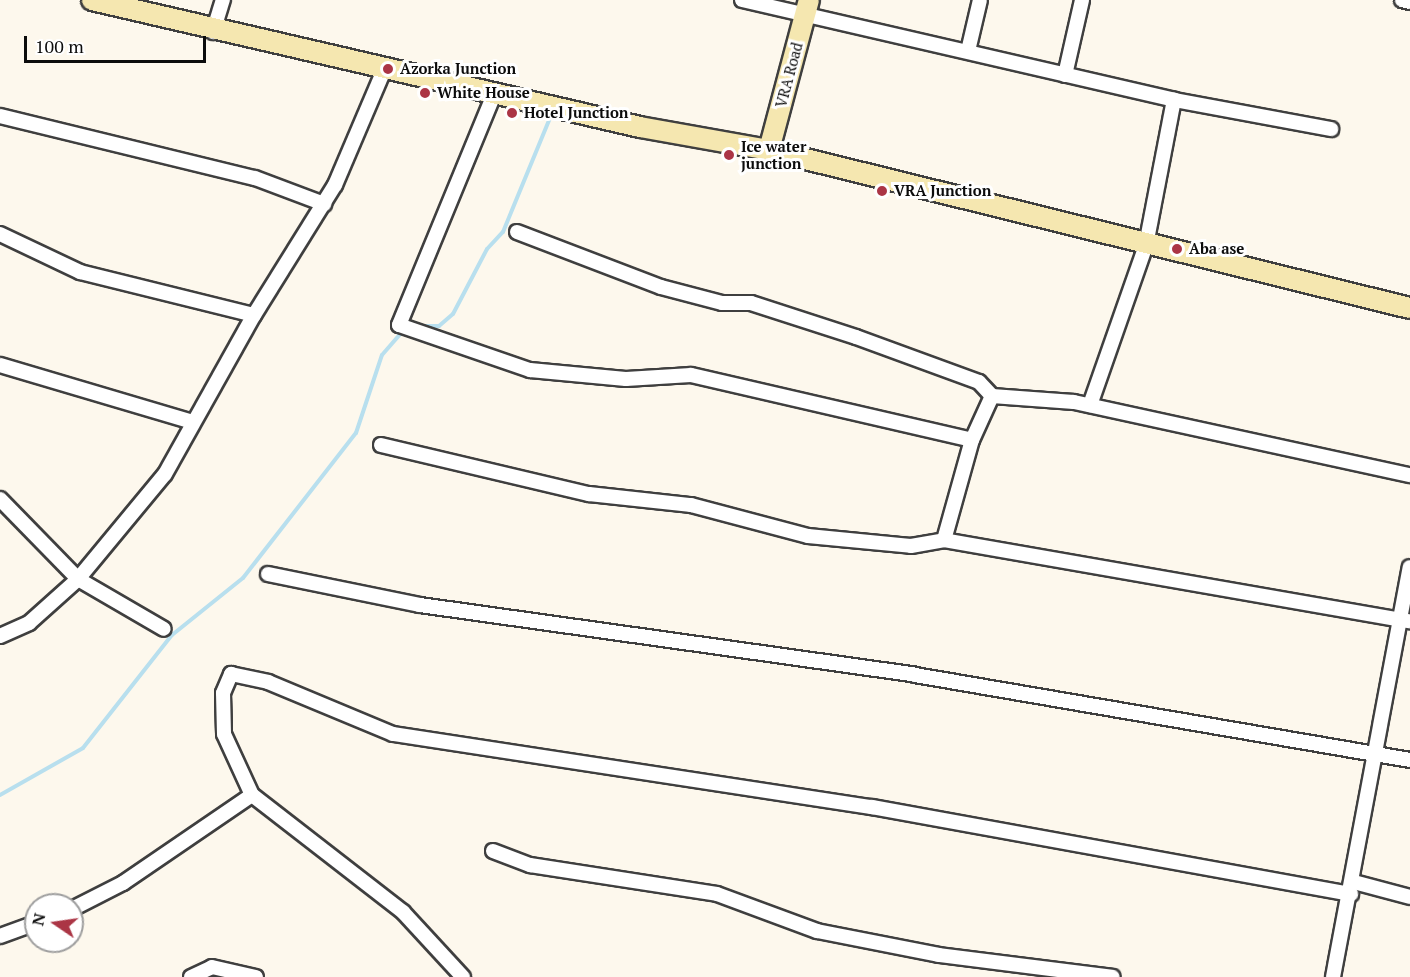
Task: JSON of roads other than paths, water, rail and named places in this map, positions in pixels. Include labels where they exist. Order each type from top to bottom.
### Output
[{"type":"street","points":[[92,0],[213,32],[495,92],[640,127],[769,150],[1146,245],[1410,308]]},
{"type":"street","points":[[213,32],[224,0]]},
{"type":"street","points":[[742,0],[807,9],[968,51],[1174,100],[1331,129]]},
{"type":"street","points":[[968,51],[980,0]]},
{"type":"street","points":[[1065,75],[1082,0]]},
{"type":"street","points":[[1402,0],[1410,2]]},
{"type":"street","name":"VRA Road","points":[[769,150],[807,9]]},
{"type":"street","points":[[0,636],[29,623],[78,579],[152,491],[254,315],[324,204],[351,154],[384,70]]},
{"type":"street","points":[[495,92],[399,325],[530,370],[626,379],[700,377],[890,425],[972,440]]},
{"type":"street","points":[[1090,405],[1146,245],[1174,100]]},
{"type":"street","points":[[0,116],[255,178],[324,204]]},
{"type":"street","points":[[517,232],[661,287],[722,303],[751,303],[856,337],[971,378],[992,396],[1090,405],[1410,475]]},
{"type":"street","points":[[0,234],[80,272],[254,315]]},
{"type":"street","points":[[0,365],[193,422]]},
{"type":"street","points":[[944,540],[972,440],[992,396]]},
{"type":"street","points":[[381,445],[589,494],[691,505],[808,536],[911,546],[944,540],[1405,620]]},
{"type":"street","points":[[0,499],[78,579],[164,629]]},
{"type":"street","points":[[1333,977],[1353,888],[1374,755],[1405,620],[1410,567]]},
{"type":"street","points":[[268,574],[420,605],[915,675],[1410,760]]},
{"type":"street","points":[[463,977],[403,912],[252,795],[224,734],[223,693],[231,674],[268,682],[393,734],[872,807],[1410,897]]},
{"type":"street","points":[[84,903],[123,883],[252,795]]},
{"type":"street","points":[[493,851],[530,865],[717,894],[777,919],[873,942],[1113,977]]},
{"type":"street","points":[[0,936],[24,927]]},
{"type":"street","points":[[191,977],[212,967],[256,977]]},
{"type":"waterway","points":[[424,326],[439,326],[453,314],[487,249],[503,232],[550,118]]},
{"type":"waterway","points":[[0,795],[83,748],[172,635],[243,578],[356,433],[382,355],[403,331]]},
{"type":"place","name":"Azorka Junction","points":[[388,69]]},
{"type":"place","name":"White House","points":[[425,93]]},
{"type":"place","name":"Hotel Junction","points":[[512,113]]},
{"type":"place","name":"Ice water junction","points":[[729,155]]},
{"type":"place","name":"VRA Junction","points":[[882,191]]},
{"type":"place","name":"Aba ase","points":[[1177,249]]}]
